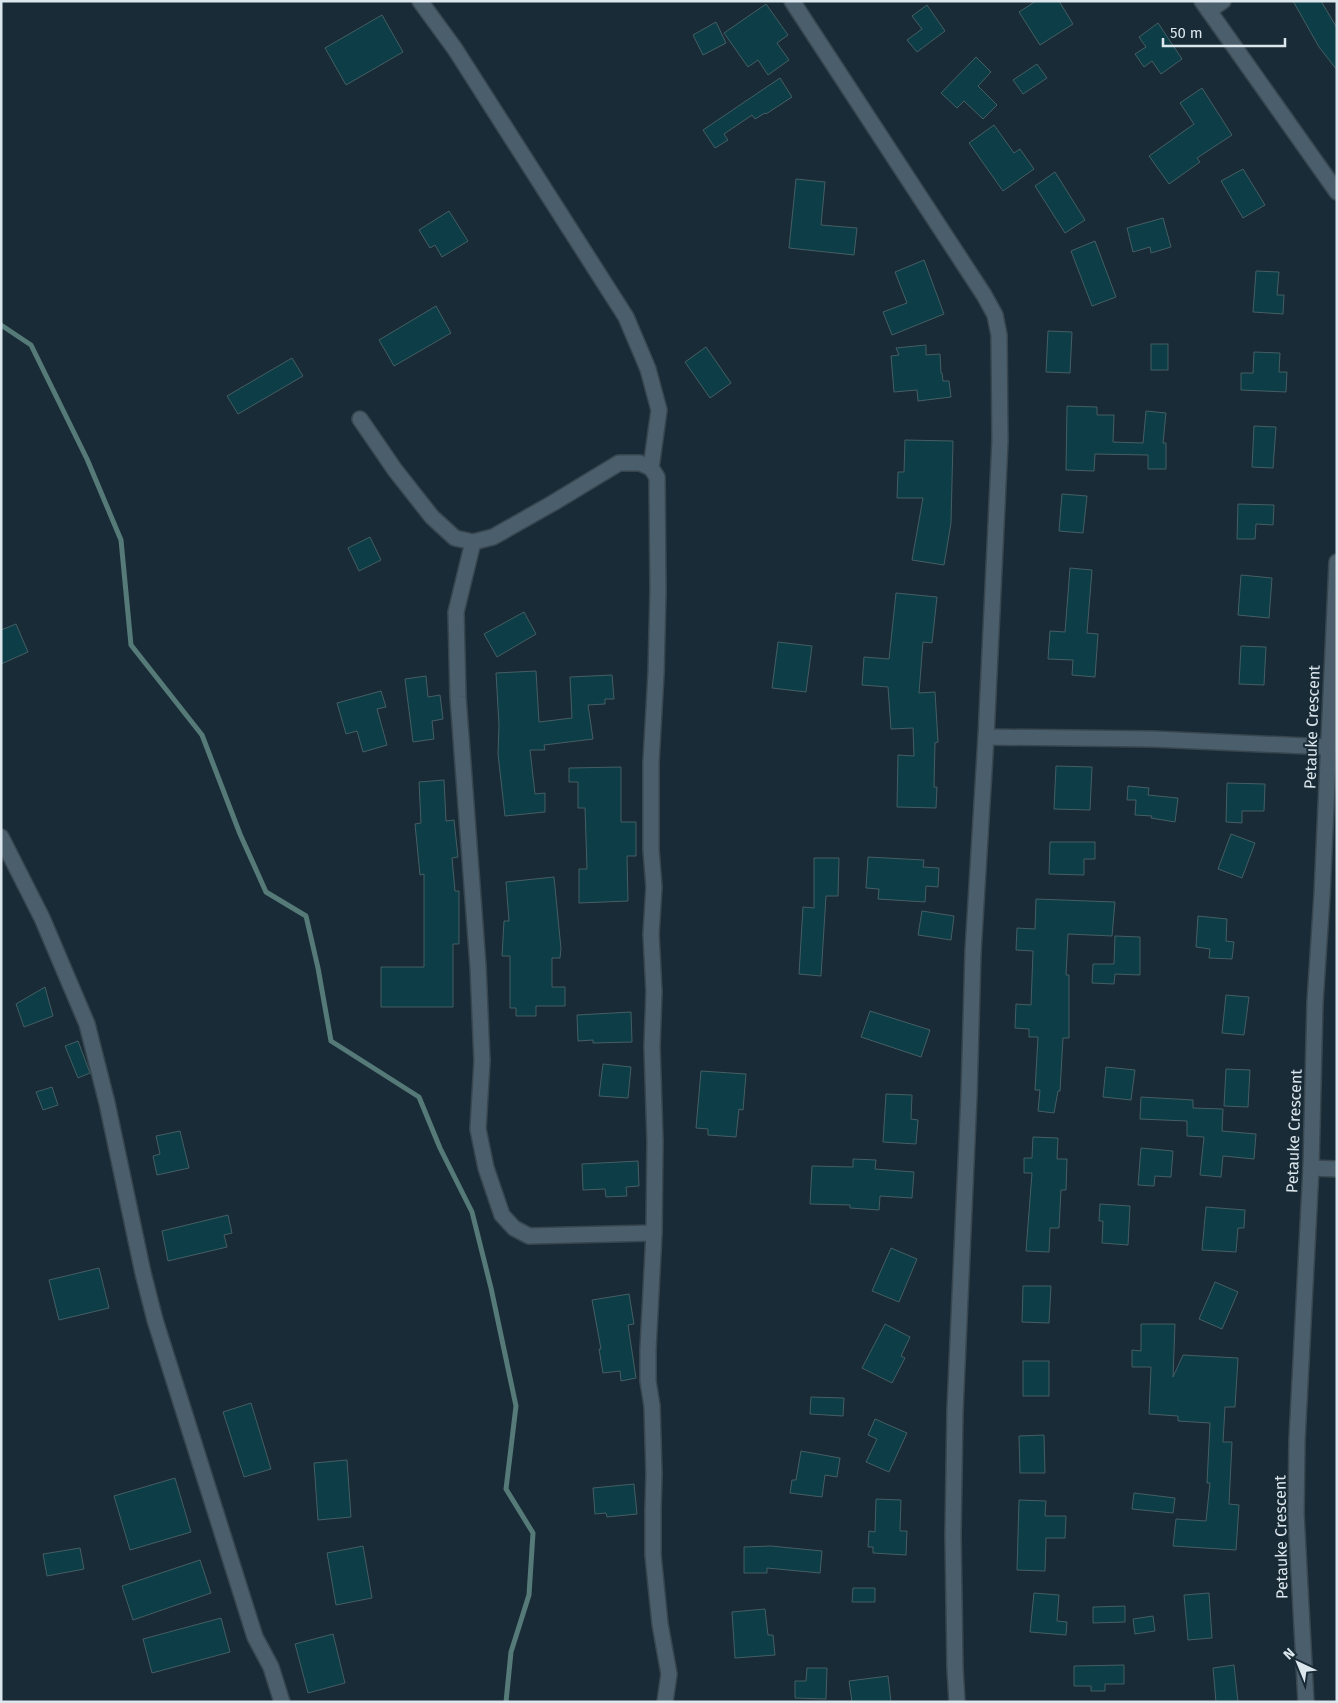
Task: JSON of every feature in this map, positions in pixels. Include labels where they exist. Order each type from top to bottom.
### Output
[{"type":"street","points":[[420,1],[455,49],[626,317],[648,369],[659,410],[651,468]]},
{"type":"street","points":[[792,1],[984,295],[993,310],[998,325],[1000,440],[986,737],[973,952],[955,1410],[953,1535],[955,1668],[958,1702]]},
{"type":"street","points":[[1223,1],[1206,6],[1337,192]]},
{"type":"street","points":[[360,419],[395,470],[432,517],[455,538],[473,542],[493,537],[619,463],[640,463],[651,468],[657,477],[658,581],[656,674],[651,762],[654,887],[651,934],[654,992],[652,1046],[654,1232],[648,1381],[652,1406],[654,1465],[653,1555],[660,1624],[669,1674],[665,1702]]},
{"type":"street","points":[[473,542],[456,612],[458,706],[478,966],[482,1051],[478,1129],[486,1168],[502,1216],[514,1228],[529,1236],[654,1232]]},
{"type":"street","name":"Petauke Crescent","points":[[1306,1702],[1296,1514],[1297,1440],[1311,1168],[1315,1002],[1322,895],[1337,562]]},
{"type":"street","points":[[986,737],[1153,739],[1328,747]]},
{"type":"street","points":[[1,837],[42,918],[87,1024],[105,1095],[155,1320],[255,1638],[272,1667],[282,1702]]},
{"type":"street","points":[[1311,1168],[1337,1169]]},
{"type":"building","points":[[1036,1],[1059,1],[1073,24],[1040,45],[1019,12]]},
{"type":"building","points":[[1293,1],[1321,1],[1337,28],[1337,70],[1319,47]]},
{"type":"building","points":[[766,4],[788,35],[777,43],[789,60],[768,75],[758,60],[748,67],[724,33]]},
{"type":"building","points":[[927,5],[945,31],[917,52],[907,40],[922,29],[912,16]]},
{"type":"building","points":[[382,15],[403,52],[346,85],[325,48]]},
{"type":"building","points":[[716,22],[726,43],[703,55],[693,35]]},
{"type":"building","points":[[1158,23],[1182,59],[1161,74],[1152,61],[1144,67],[1135,54],[1146,47],[1139,37]]},
{"type":"building","points":[[976,57],[991,72],[978,86],[997,105],[983,119],[964,101],[957,108],[941,93]]},
{"type":"building","points":[[1037,64],[1047,78],[1023,94],[1013,80]]},
{"type":"building","points":[[780,78],[792,97],[755,119],[752,115],[724,134],[728,140],[715,148],[703,130]]},
{"type":"building","points":[[1202,88],[1232,135],[1197,158],[1200,162],[1169,184],[1149,156],[1194,124],[1180,103]]},
{"type":"building","points":[[994,125],[1014,153],[1020,149],[1034,169],[1003,191],[969,143]]},
{"type":"building","points":[[1243,169],[1265,205],[1243,218],[1221,181]]},
{"type":"building","points":[[1055,172],[1085,220],[1065,233],[1035,186]]},
{"type":"building","points":[[796,179],[825,182],[821,225],[857,228],[854,255],[789,248]]},
{"type":"building","points":[[449,211],[468,241],[442,257],[435,245],[430,248],[419,230]]},
{"type":"building","points":[[1163,218],[1171,247],[1151,253],[1150,247],[1133,252],[1127,228]]},
{"type":"building","points":[[1095,241],[1116,297],[1092,306],[1071,251]]},
{"type":"building","points":[[924,260],[944,314],[892,335],[883,312],[907,303],[895,272]]},
{"type":"building","points":[[1256,271],[1279,272],[1277,295],[1284,295],[1283,314],[1253,312]]},
{"type":"building","points":[[436,306],[451,333],[394,366],[379,340]]},
{"type":"building","points":[[1048,331],[1072,332],[1070,373],[1046,372]]},
{"type":"building","points":[[1151,344],[1168,344],[1168,370],[1151,370]]},
{"type":"building","points":[[926,345],[926,355],[940,354],[943,381],[949,381],[951,397],[918,401],[917,390],[894,392],[891,356],[899,355],[896,348]]},
{"type":"building","points":[[706,347],[731,383],[710,398],[685,362]]},
{"type":"building","points":[[1254,352],[1280,353],[1279,372],[1287,372],[1286,392],[1241,390],[1241,373],[1253,373]]},
{"type":"building","points":[[292,358],[303,376],[238,414],[227,396]]},
{"type":"building","points":[[1067,406],[1097,407],[1097,415],[1114,415],[1113,442],[1143,443],[1146,411],[1166,413],[1163,443],[1166,443],[1166,469],[1148,469],[1148,455],[1095,454],[1094,471],[1066,470]]},
{"type":"building","points":[[1254,426],[1276,427],[1273,468],[1252,467]]},
{"type":"building","points":[[905,440],[953,441],[951,523],[944,565],[912,560],[923,498],[897,498],[898,472],[904,472]]},
{"type":"building","points":[[1062,494],[1087,496],[1083,533],[1059,531]]},
{"type":"building","points":[[1238,504],[1274,505],[1273,525],[1256,524],[1255,539],[1237,539]]},
{"type":"building","points":[[370,537],[381,560],[359,571],[348,548]]},
{"type":"building","points":[[1070,568],[1092,570],[1087,633],[1098,634],[1095,677],[1072,675],[1073,660],[1048,659],[1050,631],[1065,632]]},
{"type":"building","points":[[1241,575],[1272,578],[1269,618],[1238,615]]},
{"type":"building","points":[[896,593],[937,597],[932,643],[923,642],[919,693],[935,692],[938,742],[935,743],[934,787],[937,787],[936,808],[897,807],[898,755],[914,756],[913,728],[891,729],[888,687],[862,685],[864,657],[889,659]]},
{"type":"building","points":[[524,612],[536,634],[497,657],[484,634]]},
{"type":"building","points":[[16,624],[28,652],[1,664],[1,630]]},
{"type":"building","points":[[778,642],[812,646],[806,692],[772,688]]},
{"type":"building","points":[[1241,646],[1266,647],[1264,685],[1239,684]]},
{"type":"building","points":[[536,671],[539,722],[572,718],[570,677],[612,675],[614,699],[605,699],[605,704],[588,705],[593,739],[544,745],[545,750],[530,750],[535,794],[545,793],[545,812],[505,816],[498,754],[499,725],[496,673]]},
{"type":"building","points":[[426,676],[428,697],[440,695],[443,719],[432,721],[434,739],[413,742],[405,679]]},
{"type":"building","points":[[381,691],[386,707],[377,709],[387,745],[363,752],[357,731],[346,734],[337,703]]},
{"type":"building","points":[[1056,766],[1092,767],[1090,810],[1054,809]]},
{"type":"building","points":[[621,767],[621,822],[636,822],[636,856],[627,856],[628,901],[579,903],[579,869],[587,869],[585,808],[578,808],[578,782],[569,782],[569,768]]},
{"type":"building","points":[[444,780],[446,821],[454,820],[458,857],[452,858],[455,891],[459,891],[459,944],[453,944],[453,1007],[381,1007],[381,967],[424,967],[424,874],[420,875],[415,824],[421,823],[419,782]]},
{"type":"building","points":[[1227,783],[1265,784],[1264,811],[1242,811],[1242,823],[1226,822]]},
{"type":"building","points":[[1128,786],[1149,788],[1148,795],[1178,798],[1175,822],[1151,818],[1152,816],[1135,815],[1136,800],[1127,800]]},
{"type":"building","points":[[1231,834],[1255,843],[1242,878],[1218,869]]},
{"type":"building","points":[[1050,842],[1095,842],[1095,859],[1084,859],[1084,875],[1049,874]]},
{"type":"building","points":[[868,857],[924,860],[923,867],[939,868],[938,887],[926,886],[925,902],[878,899],[879,889],[866,888]]},
{"type":"building","points":[[814,858],[839,858],[838,896],[826,896],[821,976],[799,974],[803,907],[814,908]]},
{"type":"building","points":[[554,877],[561,949],[560,958],[552,958],[552,987],[565,987],[565,1006],[536,1006],[536,1016],[516,1016],[516,1008],[510,1008],[510,956],[502,956],[504,921],[509,921],[506,882]]},
{"type":"building","points":[[1036,899],[1115,902],[1112,936],[1068,934],[1066,975],[1069,975],[1069,1038],[1063,1038],[1060,1091],[1058,1091],[1054,1113],[1038,1111],[1040,1090],[1035,1090],[1038,1037],[1029,1037],[1029,1029],[1015,1028],[1016,1004],[1031,1005],[1033,951],[1016,950],[1017,928],[1035,929]]},
{"type":"building","points":[[922,911],[954,916],[951,940],[918,935]]},
{"type":"building","points":[[1198,916],[1227,919],[1226,941],[1234,942],[1232,959],[1209,958],[1210,949],[1196,947]]},
{"type":"building","points":[[1115,936],[1140,937],[1140,975],[1115,974],[1114,984],[1092,983],[1093,964],[1114,964]]},
{"type":"building","points":[[45,987],[53,1016],[24,1027],[16,1004]]},
{"type":"building","points":[[1226,995],[1249,997],[1244,1035],[1222,1033]]},
{"type":"building","points":[[870,1011],[930,1030],[921,1057],[861,1037]]},
{"type":"building","points":[[631,1012],[632,1042],[593,1043],[593,1040],[578,1041],[577,1015]]},
{"type":"building","points":[[78,1041],[90,1073],[78,1078],[65,1046]]},
{"type":"building","points":[[603,1064],[631,1067],[628,1098],[599,1096]]},
{"type":"building","points":[[1106,1067],[1135,1070],[1131,1100],[1103,1097]]},
{"type":"building","points":[[1226,1069],[1250,1070],[1248,1107],[1224,1106]]},
{"type":"building","points":[[701,1071],[746,1074],[743,1110],[739,1109],[736,1137],[708,1135],[708,1129],[696,1128]]},
{"type":"building","points":[[52,1087],[58,1105],[43,1110],[36,1092]]},
{"type":"building","points":[[886,1094],[912,1095],[911,1119],[918,1120],[916,1144],[883,1142]]},
{"type":"building","points":[[1141,1097],[1193,1100],[1193,1108],[1223,1109],[1222,1131],[1256,1134],[1254,1159],[1223,1156],[1221,1177],[1200,1175],[1204,1137],[1187,1136],[1187,1121],[1140,1119]]},
{"type":"building","points":[[180,1131],[189,1168],[157,1175],[153,1156],[160,1154],[156,1136]]},
{"type":"building","points":[[1033,1137],[1058,1138],[1057,1159],[1067,1159],[1066,1190],[1061,1190],[1059,1228],[1050,1228],[1049,1252],[1026,1251],[1032,1173],[1024,1173],[1024,1158],[1032,1158]]},
{"type":"building","points":[[1141,1148],[1173,1151],[1171,1177],[1155,1176],[1154,1186],[1138,1185]]},
{"type":"building","points":[[853,1159],[876,1160],[875,1169],[914,1172],[912,1198],[880,1196],[879,1210],[850,1208],[850,1205],[810,1204],[812,1166],[853,1167]]},
{"type":"building","points":[[638,1161],[639,1186],[626,1187],[627,1196],[606,1197],[605,1189],[583,1190],[582,1164]]},
{"type":"building","points":[[1100,1204],[1130,1206],[1128,1245],[1102,1243],[1103,1221],[1099,1221]]},
{"type":"building","points":[[1206,1207],[1245,1210],[1244,1228],[1238,1228],[1236,1252],[1202,1250]]},
{"type":"building","points":[[228,1215],[232,1233],[224,1235],[227,1247],[168,1261],[162,1231]]},
{"type":"building","points":[[891,1248],[917,1259],[899,1302],[872,1291]]},
{"type":"building","points":[[99,1268],[109,1308],[59,1320],[49,1280]]},
{"type":"building","points":[[1215,1282],[1238,1292],[1222,1329],[1199,1319]]},
{"type":"building","points":[[1023,1286],[1051,1286],[1049,1323],[1022,1322]]},
{"type":"building","points":[[629,1294],[634,1324],[628,1325],[636,1378],[621,1381],[620,1371],[603,1373],[599,1349],[601,1349],[592,1300]]},
{"type":"building","points":[[885,1324],[910,1337],[901,1356],[905,1358],[892,1383],[862,1368]]},
{"type":"building","points":[[1141,1324],[1175,1324],[1173,1377],[1183,1355],[1238,1358],[1235,1407],[1225,1407],[1223,1442],[1232,1442],[1229,1504],[1239,1505],[1236,1550],[1173,1546],[1176,1519],[1206,1521],[1210,1483],[1207,1483],[1210,1423],[1178,1421],[1178,1416],[1149,1414],[1151,1367],[1132,1367],[1132,1350],[1141,1351]]},
{"type":"building","points":[[1023,1361],[1049,1361],[1049,1396],[1023,1396]]},
{"type":"building","points":[[811,1397],[844,1398],[843,1416],[810,1414]]},
{"type":"building","points":[[251,1403],[271,1469],[244,1477],[223,1412]]},
{"type":"building","points":[[875,1419],[907,1433],[889,1472],[866,1462],[877,1439],[868,1435]]},
{"type":"building","points":[[1044,1435],[1045,1473],[1020,1473],[1019,1436]]},
{"type":"building","points":[[801,1451],[840,1458],[837,1477],[825,1475],[822,1497],[790,1493],[792,1480],[796,1480]]},
{"type":"building","points":[[347,1460],[351,1517],[318,1520],[314,1463]]},
{"type":"building","points":[[175,1478],[191,1532],[130,1550],[114,1496]]},
{"type":"building","points":[[634,1484],[637,1514],[607,1517],[606,1513],[595,1514],[593,1488]]},
{"type":"building","points":[[1134,1493],[1175,1498],[1173,1513],[1132,1509]]},
{"type":"building","points":[[876,1499],[901,1500],[900,1531],[907,1531],[906,1555],[873,1553],[873,1547],[868,1547],[869,1531],[875,1532]]},
{"type":"building","points":[[1019,1500],[1046,1501],[1045,1516],[1066,1516],[1065,1538],[1046,1538],[1045,1571],[1017,1570]]},
{"type":"building","points":[[363,1546],[372,1598],[336,1605],[327,1553]]},
{"type":"building","points":[[771,1546],[822,1551],[820,1573],[767,1568],[767,1573],[744,1573],[744,1547]]},
{"type":"building","points":[[80,1548],[84,1569],[47,1576],[43,1554]]},
{"type":"building","points":[[200,1560],[211,1593],[133,1620],[122,1586]]},
{"type":"building","points":[[853,1588],[875,1588],[875,1602],[852,1602]]},
{"type":"building","points":[[1034,1593],[1059,1595],[1057,1621],[1067,1622],[1066,1635],[1030,1632]]},
{"type":"building","points":[[1209,1593],[1212,1638],[1188,1640],[1184,1595]]},
{"type":"building","points":[[1125,1606],[1125,1622],[1093,1623],[1093,1607]]},
{"type":"building","points":[[765,1609],[768,1635],[773,1635],[775,1655],[735,1658],[732,1612]]},
{"type":"building","points":[[1153,1616],[1155,1631],[1135,1634],[1133,1619]]},
{"type":"building","points":[[221,1618],[230,1652],[152,1673],[143,1639]]},
{"type":"building","points":[[333,1634],[345,1683],[308,1693],[295,1644]]},
{"type":"building","points":[[1124,1665],[1124,1684],[1105,1684],[1105,1691],[1091,1691],[1091,1686],[1074,1686],[1074,1666]]},
{"type":"building","points":[[1234,1665],[1238,1702],[1216,1702],[1213,1668]]},
{"type":"building","points":[[807,1668],[827,1668],[826,1699],[795,1698],[795,1681],[806,1681]]},
{"type":"building","points":[[888,1676],[891,1702],[852,1702],[849,1681]]},
{"type":"waterway","points":[[1,325],[31,345],[87,459],[121,540],[131,645],[202,735],[240,834],[266,892],[306,916],[318,968],[331,1041],[419,1097],[440,1148],[472,1212],[491,1288],[516,1406],[506,1489],[533,1533],[529,1595],[511,1652],[506,1702]]}]
